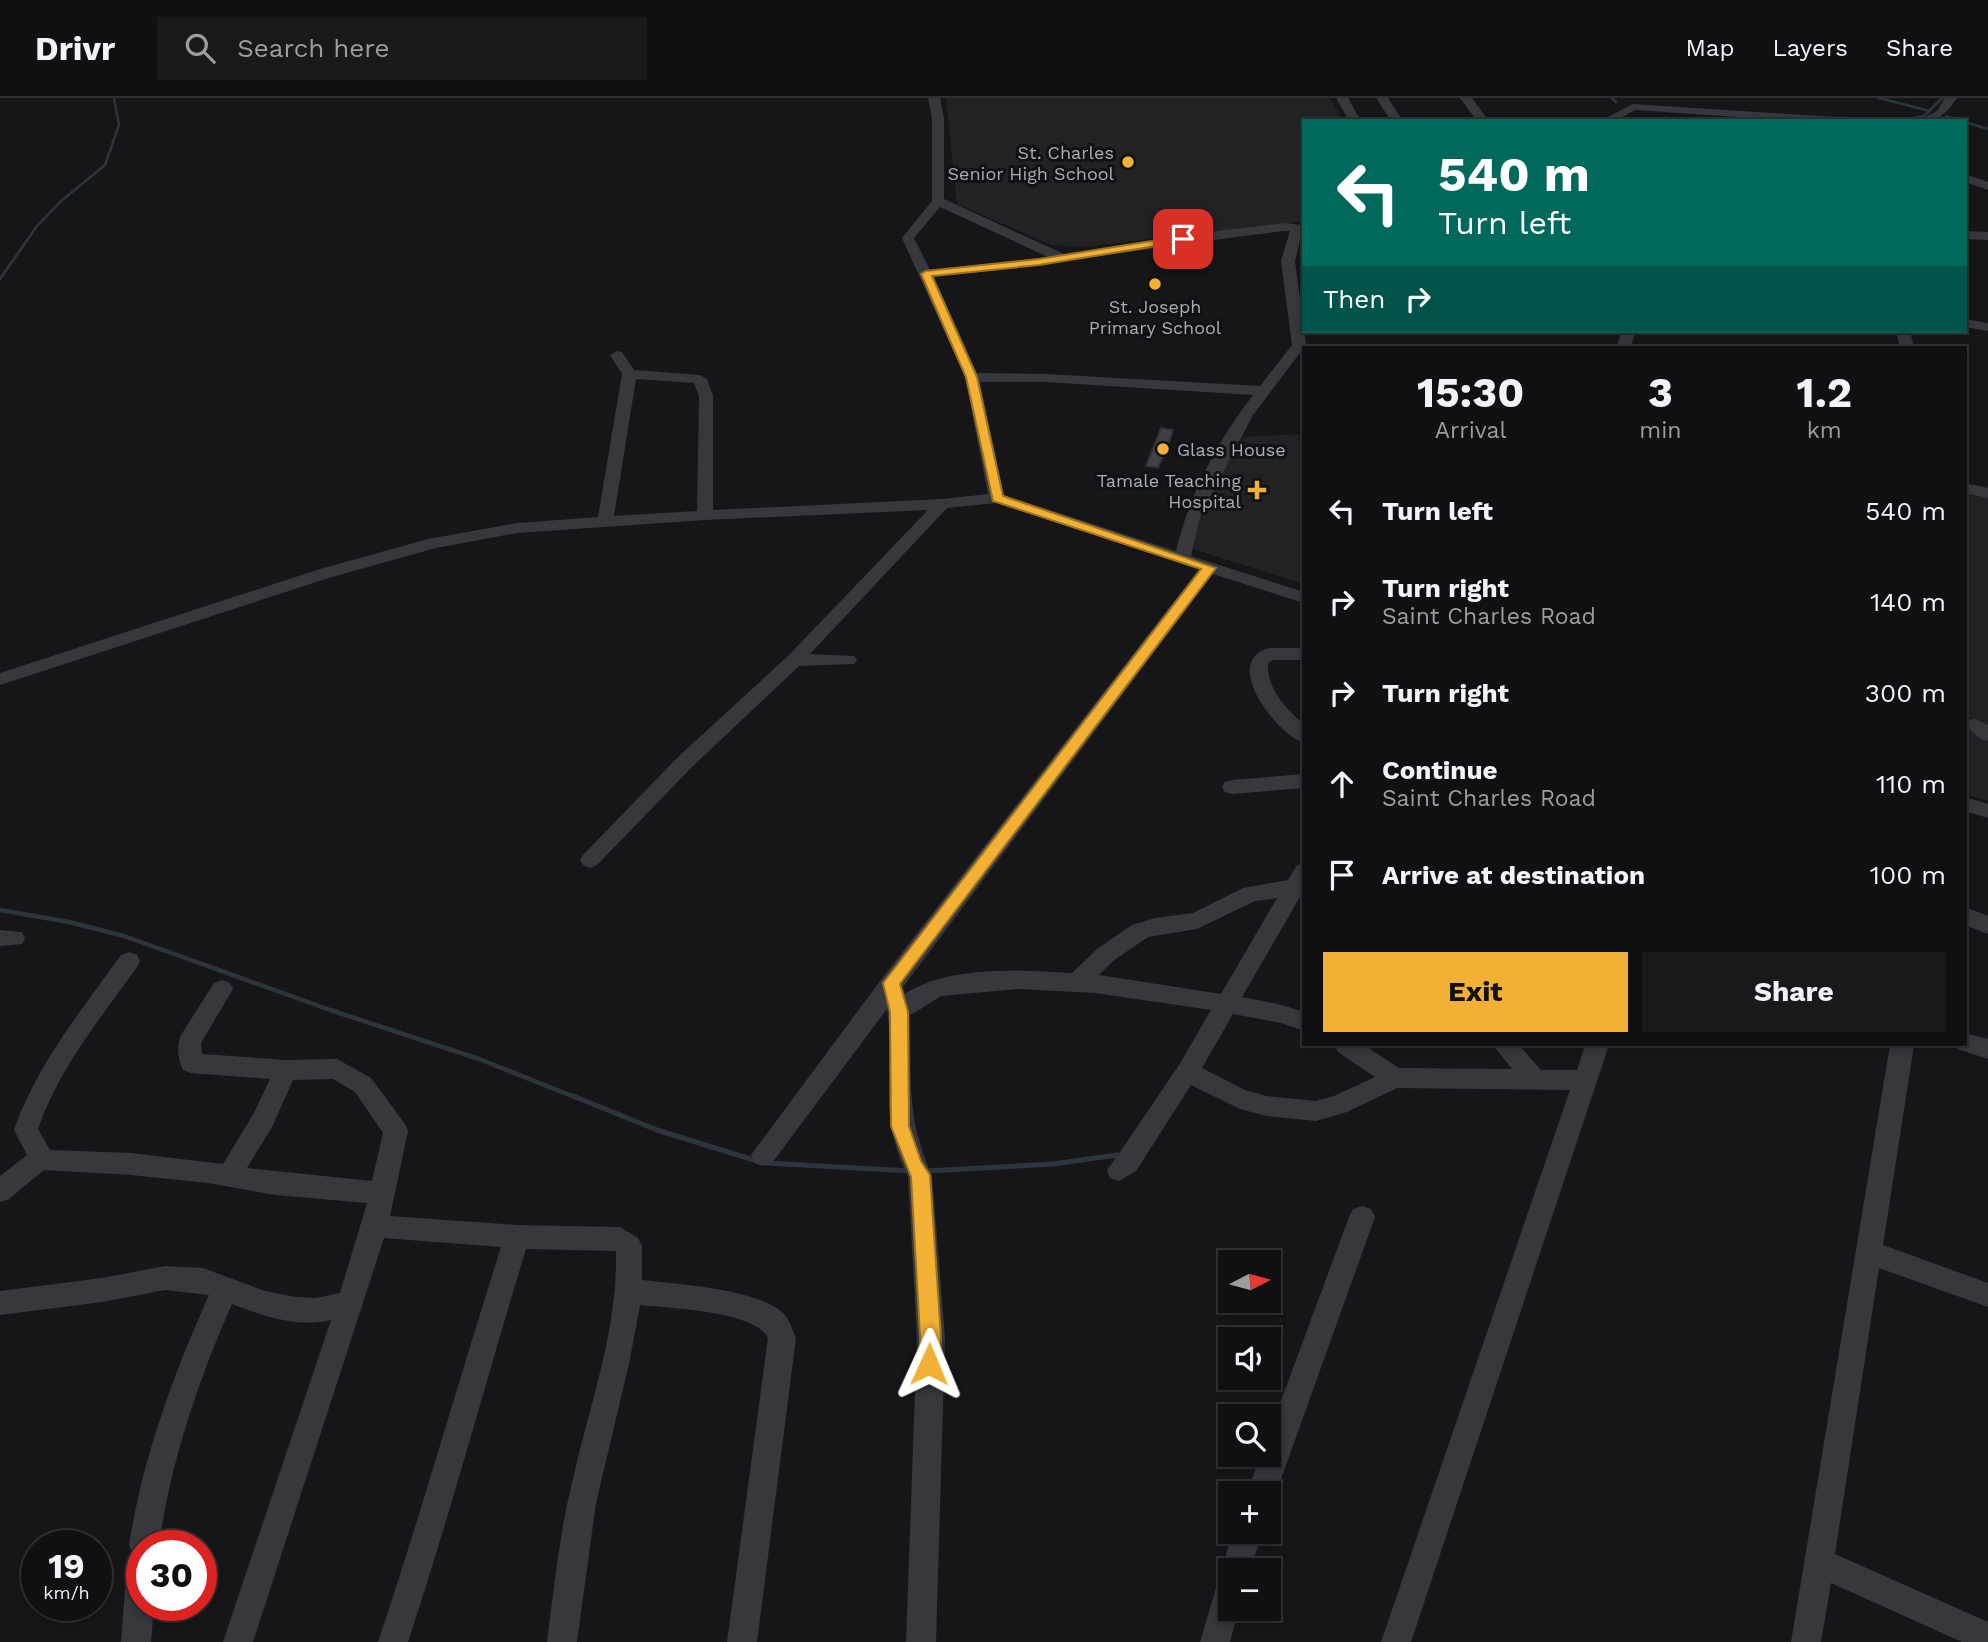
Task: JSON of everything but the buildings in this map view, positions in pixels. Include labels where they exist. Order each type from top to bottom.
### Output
[{"type":"street","points":[[934,98],[938,119],[938,201],[908,238],[913,254],[926,274],[972,377],[997,498]]},
{"type":"street","points":[[1342,98],[1354,119]]},
{"type":"street","points":[[1382,98],[1396,119]]},
{"type":"street","points":[[1466,98],[1482,119]]},
{"type":"street","points":[[1624,98],[1633,107]]},
{"type":"street","points":[[1928,119],[1941,113],[1951,98]]},
{"type":"street","points":[[1763,100],[1777,116]]},
{"type":"street","points":[[1610,119],[1633,107],[1821,119]]},
{"type":"street","points":[[1967,179],[1988,186]]},
{"type":"street","points":[[938,201],[1064,259]]},
{"type":"street","points":[[926,274],[1064,259],[1183,239],[1300,228],[1288,261],[1300,344],[1246,414],[1195,509],[1182,560]]},
{"type":"street","points":[[1967,235],[1988,236]]},
{"type":"street","points":[[1967,323],[1988,327]]},
{"type":"street","points":[[606,522],[629,374],[617,355]]},
{"type":"street","points":[[629,374],[700,379],[706,396],[705,515]]},
{"type":"street","points":[[972,377],[1046,378],[1263,391]]},
{"type":"street","points":[[1967,488],[1988,493]]},
{"type":"street","points":[[0,679],[376,558],[434,543],[517,528],[705,515],[942,505],[997,498],[1302,597]]},
{"type":"street","points":[[590,860],[685,762],[794,660],[942,505]]},
{"type":"street","points":[[763,1155],[891,983],[1209,568]]},
{"type":"street","points":[[1302,654],[1269,654],[1259,660],[1257,668],[1258,678],[1268,698],[1302,734]]},
{"type":"street","points":[[794,660],[848,660]]},
{"type":"street","points":[[1232,787],[1302,780]]},
{"type":"street","points":[[1967,805],[1988,811]]},
{"type":"street","points":[[1077,983],[1105,955],[1140,930],[1197,922],[1251,894],[1299,879]]},
{"type":"street","points":[[1119,1170],[1127,1163],[1187,1072],[1299,879]]},
{"type":"street","points":[[1967,916],[1988,926]]},
{"type":"street","points":[[130,961],[62,1058],[30,1115],[26,1130],[41,1158],[49,1161],[131,1164],[275,1184],[382,1193]]},
{"type":"street","points":[[899,1012],[930,990],[952,985],[1010,980],[1118,985],[1282,1014],[1302,1021]]},
{"type":"street","points":[[891,983],[899,1012],[899,1119],[917,1170],[930,1336],[921,1642]]},
{"type":"street","points":[[222,989],[189,1042],[191,1063],[286,1070],[337,1069],[363,1085],[396,1131],[375,1226],[238,1642]]},
{"type":"street","points":[[1967,1043],[1988,1049]]},
{"type":"street","points":[[1347,1046],[1395,1078]]},
{"type":"street","points":[[1505,1046],[1535,1079]]},
{"type":"street","points":[[1396,1642],[1597,1046]]},
{"type":"street","points":[[1806,1642],[1902,1046]]},
{"type":"street","points":[[229,1176],[263,1120],[286,1070]]},
{"type":"street","points":[[1187,1072],[1240,1099],[1266,1106],[1316,1111],[1339,1105],[1395,1078],[1454,1081],[1586,1080]]},
{"type":"street","points":[[0,1191],[41,1158]]},
{"type":"street","points":[[1265,1481],[1281,1431],[1362,1217]]},
{"type":"street","points":[[375,1226],[517,1237],[620,1239],[629,1246],[629,1291],[585,1487],[562,1642]]},
{"type":"street","points":[[393,1642],[432,1525],[458,1427],[517,1237]]},
{"type":"street","points":[[1868,1252],[1988,1294]]},
{"type":"street","points":[[0,1303],[102,1290],[165,1278],[203,1280],[265,1304],[296,1310],[316,1311],[349,1303]]},
{"type":"street","points":[[147,1530],[170,1431],[187,1378],[225,1290]]},
{"type":"street","points":[[629,1291],[742,1307],[760,1313],[775,1323],[782,1338],[742,1642]]},
{"type":"street","points":[[1818,1562],[1988,1638]]},
{"type":"street","points":[[136,1642],[138,1621]]},
{"type":"street","points":[[1215,1642],[1221,1621]]},
{"type":"shaded area","name":"St. Charles Senior High School","points":[[946,98],[1330,98],[1343,119],[1302,119],[1302,221],[1083,247],[1051,245],[957,204]]},
{"type":"shaded area","name":"Tamale Teaching Hospital","points":[[1302,434],[1302,583],[1177,544],[1243,437]]},
{"type":"shaded area","points":[[1967,486],[1988,492],[1988,801],[1967,795]]},
{"type":"waterway","points":[[0,279],[37,226],[60,202],[105,165],[119,125],[114,98]]},
{"type":"waterway","points":[[1612,98],[1616,102]]},
{"type":"waterway","points":[[1879,98],[1929,111]]},
{"type":"waterway","points":[[1929,111],[1942,98]]},
{"type":"waterway","points":[[1911,119],[1924,116],[1929,111]]},
{"type":"waterway","points":[[1946,116],[1955,119]]},
{"type":"waterway","points":[[1846,118],[1859,119]]},
{"type":"waterway","points":[[1967,123],[1988,129]]},
{"type":"waterway","points":[[0,910],[69,922],[124,936],[330,1010],[479,1059],[577,1098]]},
{"type":"waterway","points":[[573,1096],[657,1130],[757,1161]]},
{"type":"waterway","points":[[927,1171],[1053,1164],[1117,1155]]},
{"type":"waterway","points":[[766,1163],[911,1171]]},
{"type":"place","name":"St. Charles Senior High School","points":[[1128,162]]},
{"type":"place","name":"St. Joseph Primary School","points":[[1155,284]]},
{"type":"place","name":"Glass House","points":[[1163,449]]},
{"type":"place","name":"Tamale Teaching Hospital","points":[[1257,490]]},
{"type":"route","points":[[929,1364],[930,1336],[920,1175],[913,1164],[900,1126],[899,1012],[891,983],[1209,568],[997,498],[972,377],[926,274],[1005,267],[1121,251],[1183,239]]}]
